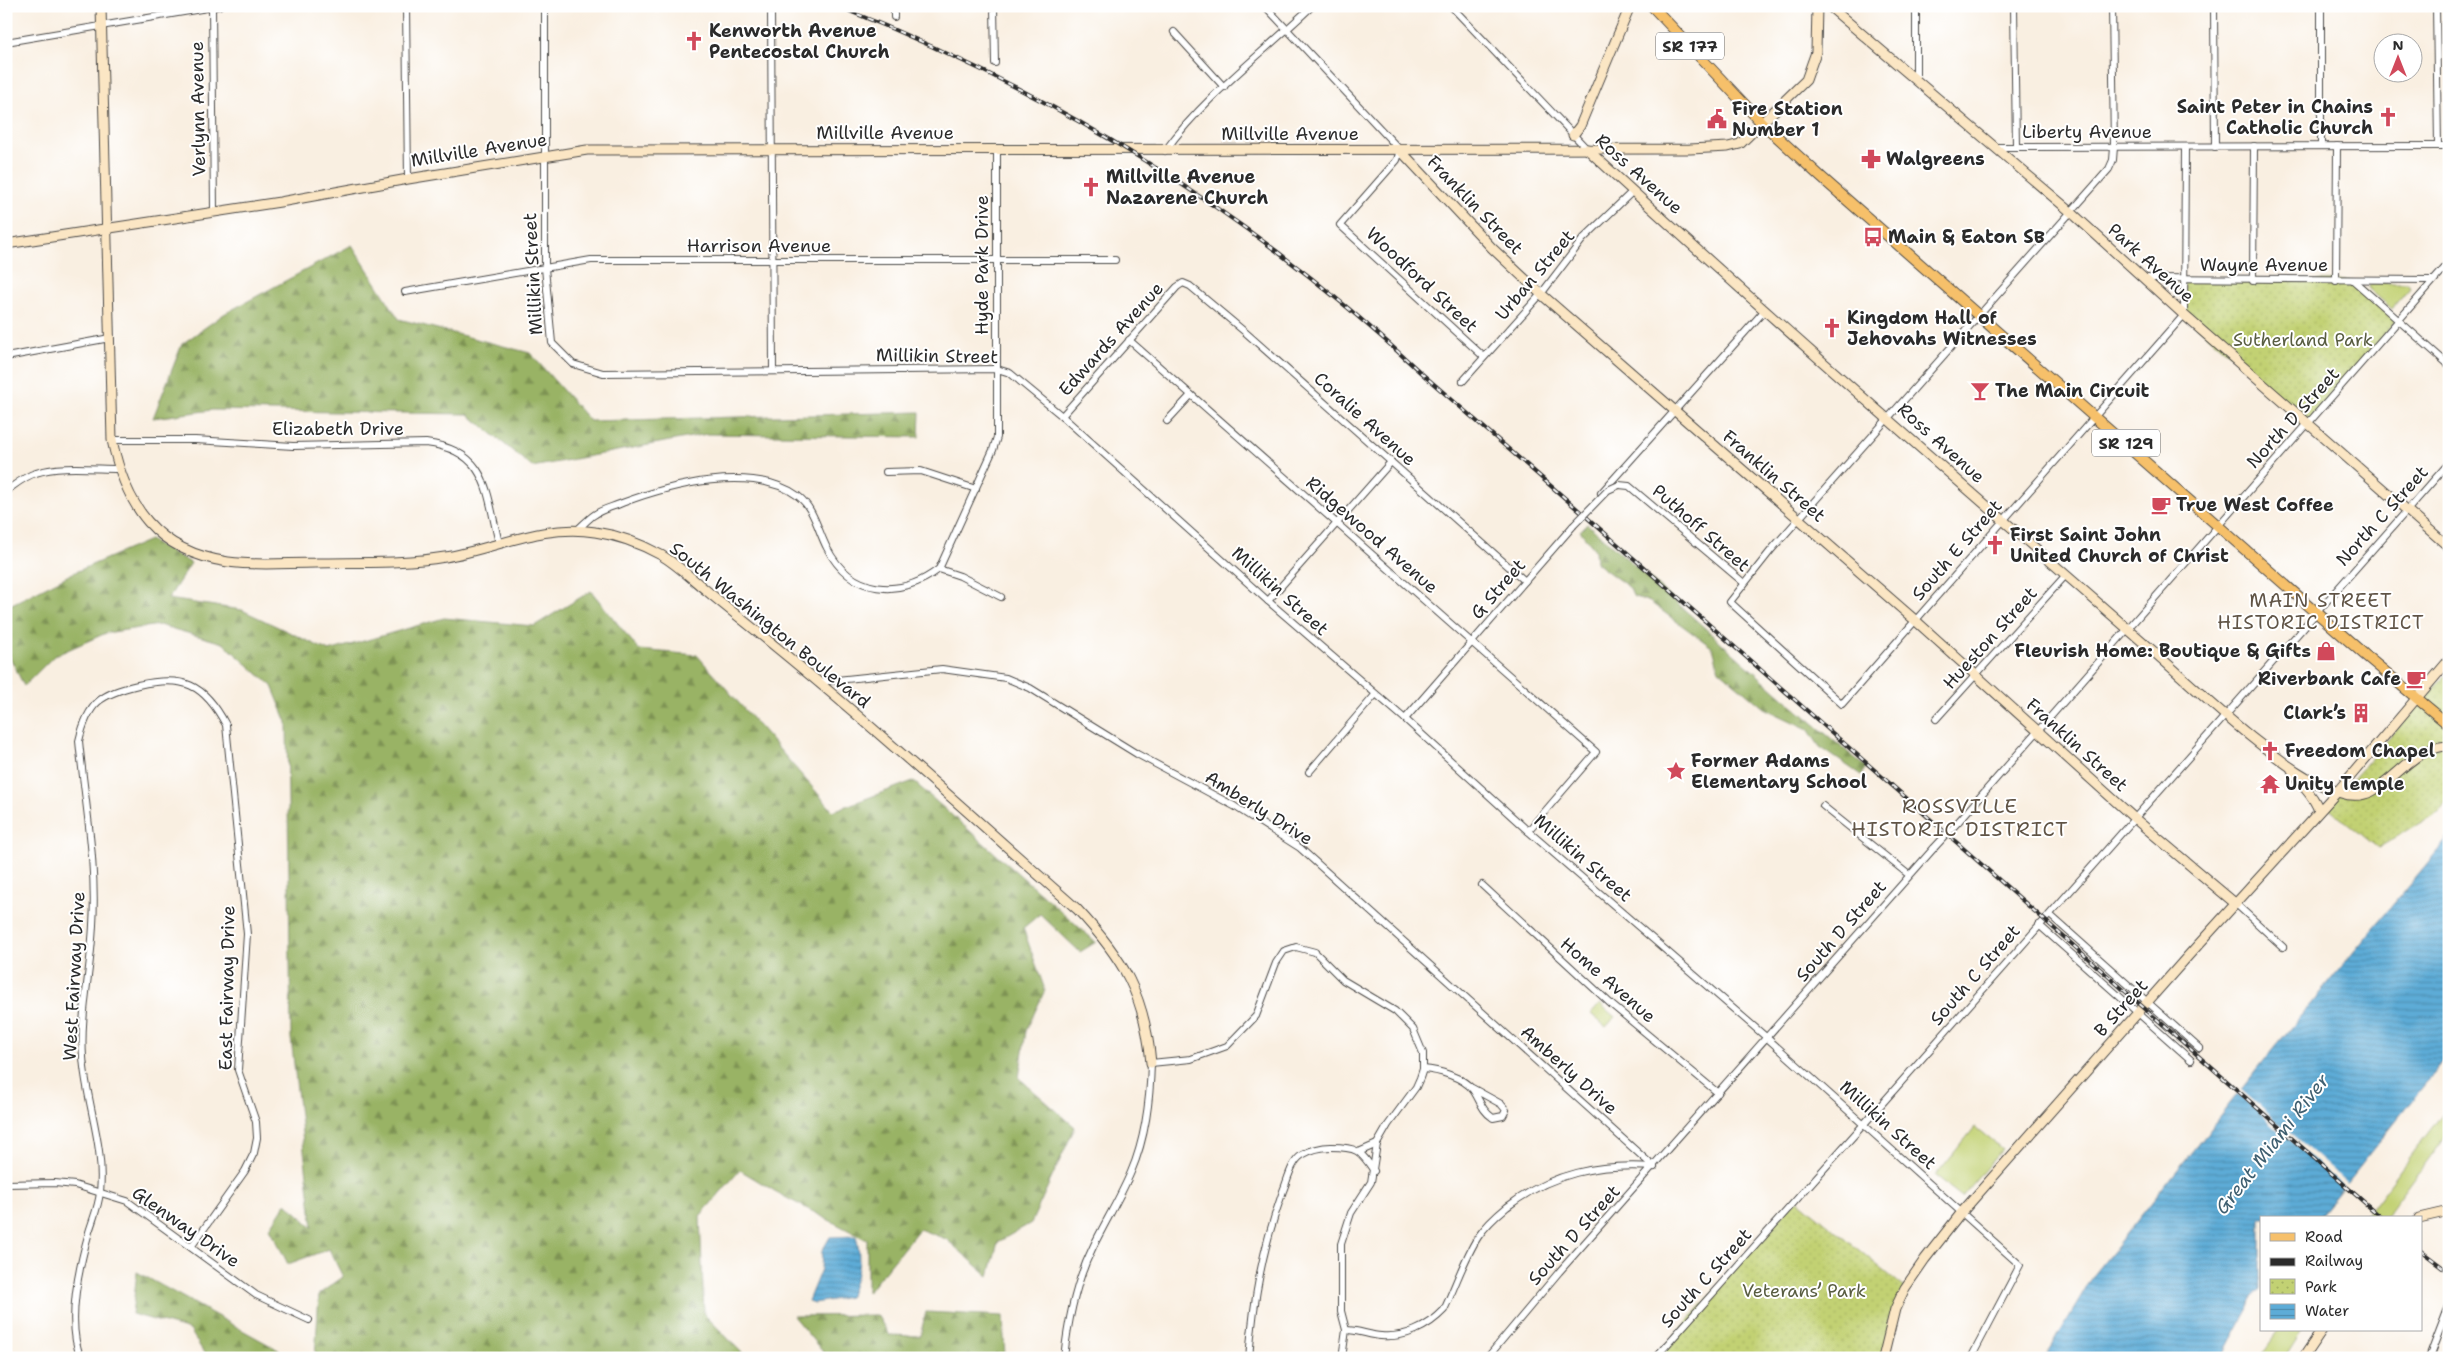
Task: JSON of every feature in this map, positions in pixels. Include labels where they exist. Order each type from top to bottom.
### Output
[{"type":"main road","name":"South Washington Boulevard","points":[[101,6],[112,440],[118,469],[136,508],[153,528],[174,543],[189,550],[203,556],[229,562],[394,562],[445,557],[548,532],[577,530],[616,536],[660,554],[818,682],[1077,909],[1119,961],[1139,997],[1149,1038],[1151,1063]]},
{"type":"main road","points":[[1573,135],[1580,126],[1630,6]]},
{"type":"main road","name":"SR 177","points":[[1652,6],[1762,123]]},
{"type":"main road","name":"Millville Avenue","points":[[6,244],[280,202],[408,178],[586,150],[1165,151],[1728,147],[1746,140],[1808,76],[1817,47],[1817,6]]},
{"type":"main road","name":"Park Avenue","points":[[1829,6],[2070,212],[2184,315],[2309,422],[2449,547]]},
{"type":"main road","name":"SR 129","points":[[1762,123],[1979,316],[2449,725]]},
{"type":"main road","name":"Ross Avenue","points":[[1587,149],[2065,576],[2226,716],[2292,770],[2337,792],[2355,794],[2376,790],[2386,784],[2414,756],[2436,747],[2449,746]]},
{"type":"main road","name":"Franklin Street","points":[[1400,150],[1492,248],[1541,294],[1916,621],[2134,818],[2236,904]]},
{"type":"main road","name":"B Street","points":[[1883,1358],[1895,1308],[1905,1288],[1962,1212],[2337,792],[2449,660]]},
{"type":"main road","points":[[2292,770],[2298,783],[2314,798],[2319,812]]},
{"type":"main road","points":[[2422,1217],[2449,1211]]},
{"type":"main road","points":[[2303,1358],[2321,1332]]},
{"type":"street","points":[[406,6],[408,178]]},
{"type":"street","name":"Millikin Street","points":[[545,6],[545,268],[552,343],[573,364],[603,373],[997,369],[1010,373],[1062,416],[1268,601],[1405,719],[1528,831],[1766,1037],[2020,1265],[1971,1358]]},
{"type":"street","points":[[771,6],[773,370]]},
{"type":"street","points":[[894,6],[894,17]]},
{"type":"street","points":[[994,6],[994,63]]},
{"type":"street","name":"Franklin Street","points":[[1265,6],[1400,150]]},
{"type":"street","points":[[1165,151],[1177,134],[1224,87],[1312,6]]},
{"type":"street","name":"Ross Avenue","points":[[1451,6],[1587,149]]},
{"type":"street","points":[[1916,6],[1916,79]]},
{"type":"street","points":[[2014,6],[2016,147]]},
{"type":"street","points":[[1744,583],[2109,168],[2113,160],[2114,146],[2112,6]]},
{"type":"street","points":[[2214,6],[2216,147]]},
{"type":"street","points":[[2321,6],[2321,146]]},
{"type":"street","points":[[2436,6],[2438,146]]},
{"type":"street","points":[[6,42],[214,7]]},
{"type":"street","name":"Verlynn Avenue","points":[[214,7],[214,211]]},
{"type":"street","points":[[1174,32],[1224,87]]},
{"type":"street","points":[[2253,281],[2254,146]]},
{"type":"street","points":[[2336,281],[2337,146]]},
{"type":"street","name":"Liberty Avenue","points":[[1995,147],[2449,146]]},
{"type":"street","points":[[2184,315],[2185,147]]},
{"type":"street","name":"Hyde Park Drive","points":[[939,569],[976,489],[997,437],[997,150]]},
{"type":"street","name":"Woodford Street","points":[[1400,150],[1397,160],[1340,225],[1484,357]]},
{"type":"street","name":"Urban Street","points":[[1463,381],[1541,294],[1583,239],[1633,191]]},
{"type":"street","name":"Harrison Avenue","points":[[405,292],[591,260],[1115,260]]},
{"type":"street","name":"North D Street","points":[[2218,524],[2449,263]]},
{"type":"street","name":"Wayne Avenue","points":[[2144,278],[2253,281],[2432,280]]},
{"type":"street","name":"Wayne Avenue","points":[[2354,281],[2449,365]]},
{"type":"street","name":"Edwards Avenue","points":[[1062,416],[1177,287],[1183,283]]},
{"type":"street","name":"Coralie Avenue","points":[[1183,283],[1190,286],[1245,332],[1525,581]]},
{"type":"street","points":[[1594,501],[1765,310]]},
{"type":"street","name":"South E Street","points":[[1842,704],[2184,315]]},
{"type":"street","points":[[6,357],[110,338]]},
{"type":"street","name":"Ridgewood Avenue","points":[[1129,340],[1596,752],[1528,831]]},
{"type":"street","points":[[1167,420],[1191,395]]},
{"type":"street","name":"Elizabeth Drive","points":[[112,440],[195,440],[293,446],[426,443],[443,445],[468,457],[478,470],[499,543]]},
{"type":"street","points":[[1268,601],[1391,462]]},
{"type":"street","name":"North C Street","points":[[2317,611],[2449,463]]},
{"type":"street","points":[[6,491],[37,472],[118,469]]},
{"type":"street","points":[[886,472],[922,471],[976,489]]},
{"type":"street","points":[[577,530],[595,514],[651,492],[695,482],[744,480],[766,482],[778,485],[789,491],[807,505],[828,550],[838,564],[861,582],[886,590],[900,589],[925,579],[939,569],[960,576],[1001,597]]},
{"type":"street","name":"G Street","points":[[1405,719],[1573,526],[1608,490],[1619,485]]},
{"type":"street","name":"Puthoff Street","points":[[1619,485],[1629,486],[1744,583],[1730,602],[1842,704]]},
{"type":"street","name":"South D Street","points":[[1487,1358],[1560,1272],[1766,1037],[2038,732],[2218,524]]},
{"type":"street","name":"Hueston Street","points":[[1936,719],[2065,576]]},
{"type":"street","name":"South C Street","points":[[1655,1358],[1864,1124],[2038,925],[2050,915],[2317,611]]},
{"type":"street","name":"Amberly Drive","points":[[818,682],[942,669],[1006,678],[1030,688],[1137,754],[1234,806],[1300,848],[1654,1167]]},
{"type":"street","name":"East Fairway Drive","points":[[139,685],[163,680],[178,681],[194,688],[208,697],[226,725],[247,934],[238,1070],[256,1122],[257,1138],[254,1153],[245,1171],[190,1247]]},
{"type":"street","name":"West Fairway Drive","points":[[81,1358],[76,1345],[74,1329],[75,1312],[84,1249],[100,1192],[100,1163],[83,1058],[94,925],[94,884],[79,741],[83,724],[102,697],[112,692],[139,685]]},
{"type":"street","points":[[1309,772],[1375,695]]},
{"type":"street","points":[[1823,806],[1909,876]]},
{"type":"street","name":"Home Avenue","points":[[1482,885],[1612,1005],[1718,1093]]},
{"type":"street","name":"Franklin Street","points":[[2236,904],[2283,947]]},
{"type":"street","points":[[2050,915],[2199,1048]]},
{"type":"street","points":[[2038,925],[2191,1060]]},
{"type":"street","points":[[1151,1063],[1191,1059],[1227,1046],[1256,1016],[1276,963],[1284,952],[1296,947],[1316,952],[1343,980],[1395,1011],[1406,1022],[1419,1041],[1423,1053],[1423,1069],[1416,1087],[1388,1125],[1377,1144],[1374,1171],[1366,1193],[1348,1220],[1341,1244],[1341,1311],[1346,1330],[1342,1358]]},
{"type":"street","name":"South Washington Boulevard","points":[[1064,1358],[1072,1308],[1092,1248],[1132,1171],[1144,1134],[1149,1103],[1151,1063]]},
{"type":"street","points":[[1423,1069],[1434,1070],[1472,1088],[1501,1104],[1506,1110],[1503,1116],[1492,1118],[1486,1114],[1472,1088]]},
{"type":"street","points":[[1360,1152],[1377,1144]]},
{"type":"street","points":[[1249,1358],[1253,1307],[1260,1264],[1270,1224],[1293,1164],[1302,1155],[1318,1148],[1348,1148],[1360,1152],[1374,1171]]},
{"type":"street","points":[[1346,1330],[1391,1336],[1415,1331],[1435,1320],[1444,1310],[1478,1238],[1492,1220],[1526,1192],[1554,1179],[1584,1169],[1609,1166],[1654,1167]]},
{"type":"street","name":"Glenway Drive","points":[[6,1184],[55,1183],[76,1185],[127,1201],[256,1295],[309,1320]]},
{"type":"street","points":[[2429,1358],[2449,1306]]},
{"type":"street","points":[[6,1341],[6,1354]]},
{"type":"green space","points":[[352,245],[399,319],[530,353],[590,421],[920,412],[919,437],[707,434],[532,467],[468,414],[212,410],[153,418],[182,344],[224,314]]},
{"type":"green space","name":"Sutherland Park","points":[[2184,280],[2354,281],[2398,319],[2309,422],[2184,315]]},
{"type":"green space","points":[[2371,283],[2408,283],[2410,288],[2392,309],[2369,289]]},
{"type":"green space","points":[[1587,524],[1795,708],[1866,767],[1861,775],[1820,747],[1808,729],[1764,708],[1719,670],[1713,648],[1650,602],[1633,596],[1630,588],[1596,563],[1595,550],[1580,531]]},
{"type":"green space","points":[[150,540],[191,563],[168,599],[242,610],[329,651],[444,618],[534,626],[591,591],[639,650],[697,655],[833,811],[913,781],[1096,942],[1080,952],[1040,914],[1023,928],[1045,990],[1026,1031],[1019,1078],[1075,1127],[1031,1223],[998,1242],[989,1276],[946,1239],[919,1229],[867,1293],[867,1240],[783,1196],[740,1170],[700,1216],[704,1314],[747,1358],[315,1358],[319,1294],[343,1277],[329,1249],[288,1264],[270,1228],[286,1203],[313,1228],[291,1038],[287,722],[272,686],[223,643],[159,625],[106,633],[54,656],[24,686],[6,649],[6,607],[73,573]]},
{"type":"green space","points":[[2449,671],[2449,800],[2440,811],[2378,848],[2328,807]]},
{"type":"green space","points":[[1600,1004],[1615,1017],[1606,1027],[1591,1014]]},
{"type":"green space","points":[[2449,1105],[2449,1131],[2386,1216],[2366,1216]]},
{"type":"green space","points":[[1975,1127],[2002,1149],[1962,1197],[1935,1176]]},
{"type":"green space","name":"Veterans’ Park","points":[[1797,1199],[1905,1288],[1883,1358],[1655,1358]]},
{"type":"green space","points":[[137,1272],[293,1358],[207,1358],[190,1330],[132,1314]]},
{"type":"green space","points":[[926,1312],[1003,1316],[1005,1358],[820,1358],[823,1352],[793,1316],[877,1315],[889,1335],[920,1336]]},
{"type":"green space","points":[[2279,1332],[2301,1332],[2284,1358],[2260,1358]]},
{"type":"water","name":"Great Miami River","points":[[2449,837],[2449,1054],[2320,1216],[2260,1216],[2260,1289],[2221,1358],[2045,1358],[2094,1275],[2274,1048]]},
{"type":"water","points":[[856,1236],[859,1260],[855,1281],[849,1297],[814,1303],[808,1301],[821,1269],[822,1251],[830,1237]]},
{"type":"pier","points":[[2239,1088],[2348,1184],[2345,1188],[2236,1092]]},
{"type":"railway","points":[[837,6],[917,40],[995,77],[1072,117],[1218,209],[1288,260],[1356,314],[2380,1216]]},
{"type":"railway","points":[[2422,1252],[2449,1272]]},
{"type":"place","name":"Kenworth Avenue Pentecostal Church","points":[[694,41]]},
{"type":"place","name":"Saint Peter in Chains Catholic Church","points":[[2388,117]]},
{"type":"place","name":"Fire Station Number 1","points":[[1717,119]]},
{"type":"place","name":"Walgreens","points":[[1871,159]]},
{"type":"place","name":"Millville Avenue Nazarene Church","points":[[1091,187]]},
{"type":"place","name":"Main & Eaton SB","points":[[1873,237]]},
{"type":"place","name":"Kingdom Hall of Jehovahs Witnesses","points":[[1832,328]]},
{"type":"place","name":"The Main Circuit","points":[[1980,391]]},
{"type":"place","name":"True West Coffee","points":[[2161,505]]},
{"type":"place","name":"First Saint John United Church of Christ","points":[[1995,545]]},
{"type":"place","name":"Fleurish Home: Boutique & Gifts","points":[[2326,651]]},
{"type":"place","name":"Riverbank Cafe","points":[[2416,679]]},
{"type":"place","name":"Clark’s","points":[[2361,713]]},
{"type":"place","name":"Freedom Chapel","points":[[2270,751]]},
{"type":"place","name":"Former Adams Elementary School","points":[[1676,771]]},
{"type":"place","name":"Unity Temple","points":[[2270,784]]},
{"type":"district","name":"MAIN STREET HISTORIC DISTRICT","points":[[2321,611]]},
{"type":"district","name":"ROSSVILLE HISTORIC DISTRICT","points":[[1960,818]]}]
